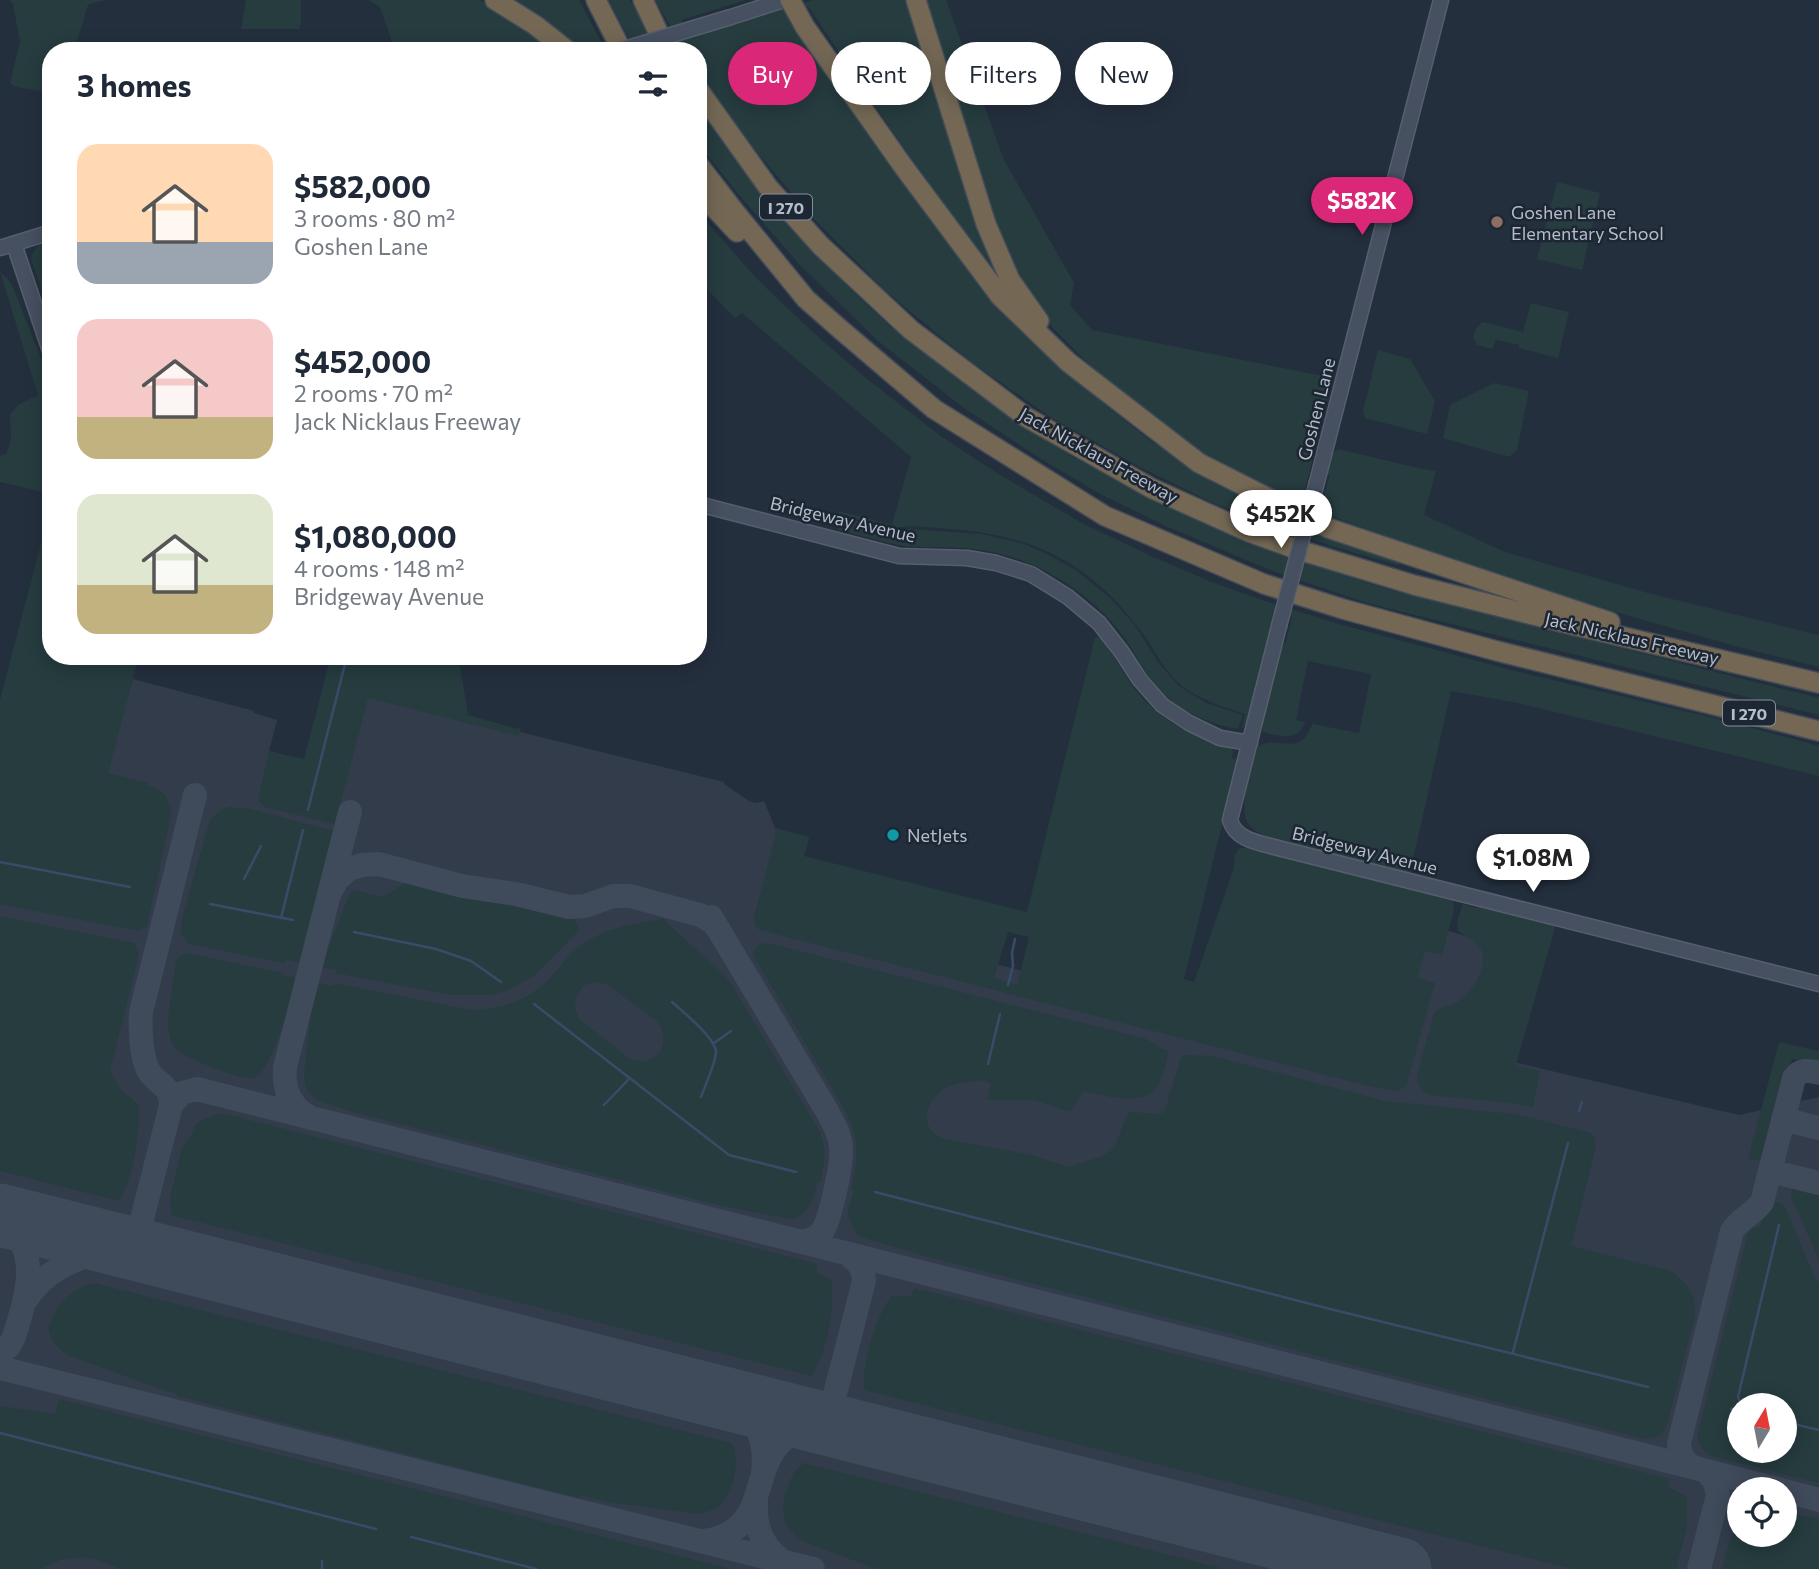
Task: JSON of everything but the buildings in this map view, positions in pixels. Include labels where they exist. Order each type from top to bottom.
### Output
[{"type":"highway","points":[[495,0],[535,24],[557,42]]},
{"type":"highway","points":[[596,0],[616,42]]},
{"type":"highway","points":[[643,0],[665,42]]},
{"type":"highway","points":[[790,0],[806,27],[932,206],[1000,296],[1068,362],[1199,463],[1328,528],[1700,654]]},
{"type":"highway","points":[[916,0],[990,236],[1010,280],[1068,362]]},
{"type":"highway","name":"Jack Nicklaus Freeway","points":[[707,102],[768,187],[821,246],[911,330],[1026,416],[1151,488],[1249,532],[1413,585],[1819,683]]},
{"type":"highway","name":"I 270","points":[[707,176],[806,299],[840,330],[934,409],[1105,516],[1264,584],[1343,609],[1497,651],[1819,731]]},
{"type":"highway","points":[[707,201],[806,299]]},
{"type":"street","points":[[649,42],[784,0]]},
{"type":"street","name":"Goshen Lane","points":[[1232,827],[1230,820],[1279,626],[1441,0]]},
{"type":"street","points":[[42,235],[7,246],[42,332]]},
{"type":"street","name":"Bridgeway Avenue","points":[[707,506],[899,556],[967,558],[996,563],[1031,574],[1068,597],[1099,623],[1140,680],[1162,705],[1189,723],[1220,738],[1250,743]]},
{"type":"street","name":"Bridgeway Avenue","points":[[1232,827],[1243,837],[1278,848],[1819,984]]},
{"type":"shaded area","points":[[329,665],[460,665],[468,715],[520,732],[724,782],[749,801],[764,801],[775,828],[809,837],[790,912],[1389,1064],[1421,922],[1493,945],[1462,1050],[1739,1115],[1819,1097],[1819,1569],[0,1569],[0,847],[133,679],[254,711],[277,720],[269,751],[304,760]]},
{"type":"green space","points":[[9,0],[108,0],[88,5],[77,42],[42,42],[42,91],[16,87],[10,83],[20,42],[13,4]]},
{"type":"green space","points":[[246,0],[301,0],[299,29],[241,29]]},
{"type":"green space","points":[[368,0],[480,0],[515,21],[542,42],[392,42],[380,7]]},
{"type":"green space","points":[[514,0],[579,0],[601,42],[569,42]]},
{"type":"green space","points":[[608,0],[630,0],[655,42],[631,42]]},
{"type":"green space","points":[[655,0],[746,0],[681,20],[689,37],[814,0],[912,0],[925,42],[832,42],[808,6],[788,13],[810,42],[728,42],[728,105],[817,105],[817,51],[831,69],[831,105],[858,105],[1052,358],[1152,442],[1213,478],[1400,559],[1398,565],[1338,548],[1211,502],[1138,466],[1052,418],[974,364],[889,294],[809,214],[746,139],[707,83],[707,42],[680,42]]},
{"type":"green space","points":[[925,0],[946,0],[961,42],[945,42],[945,67]]},
{"type":"green space","points":[[931,61],[998,274],[924,176],[875,105],[931,105]]},
{"type":"green space","points":[[956,105],[984,105],[1004,160],[1074,283],[1070,305],[1092,330],[1333,378],[1304,493],[1322,502],[1330,475],[1324,475],[1332,454],[1338,449],[1436,471],[1424,515],[1505,552],[1648,593],[1819,635],[1819,667],[1626,615],[1449,559],[1320,512],[1231,470],[1166,430],[1110,386],[1054,329],[1030,299],[990,219]]},
{"type":"green space","points":[[707,121],[788,223],[850,289],[891,327],[1015,420],[1071,456],[1189,516],[1279,554],[1386,589],[1819,698],[1819,715],[1367,603],[1270,570],[1168,527],[1102,495],[964,408],[878,341],[799,264],[707,155]]},
{"type":"green space","points":[[1557,182],[1600,193],[1582,270],[1537,259]]},
{"type":"green space","points":[[707,222],[757,279],[867,379],[942,437],[1080,522],[1214,583],[1339,624],[1515,671],[1819,746],[1819,776],[1518,703],[1451,691],[1410,873],[1259,833],[1249,825],[1244,809],[1249,775],[1258,747],[1265,743],[1287,744],[1301,741],[1312,724],[1359,733],[1371,674],[1308,661],[1296,720],[1305,722],[1302,728],[1298,733],[1287,736],[1263,732],[1262,721],[1292,617],[1274,611],[1268,636],[1270,641],[1248,722],[1242,728],[1245,714],[1207,700],[1179,683],[1136,625],[1112,598],[1085,574],[1055,556],[1036,547],[996,535],[911,526],[889,528],[838,514],[839,511],[892,525],[911,457],[742,313],[735,318],[707,289]]},
{"type":"green space","points":[[42,243],[42,290],[31,259]]},
{"type":"green space","points":[[0,272],[12,285],[42,360],[42,492],[0,482],[0,456],[6,454],[11,441],[10,415],[18,405],[38,395]]},
{"type":"green space","points":[[1531,303],[1569,312],[1558,358],[1496,340],[1492,349],[1477,345],[1473,338],[1476,328],[1483,322],[1523,332]]},
{"type":"green space","points":[[1378,350],[1410,359],[1435,401],[1427,434],[1365,418],[1363,411]]},
{"type":"green space","points":[[1494,383],[1529,391],[1517,450],[1509,457],[1443,438],[1450,405]]},
{"type":"green space","points":[[838,516],[892,530],[982,534],[1024,544],[1043,552],[1076,570],[1110,598],[1135,625],[1158,662],[1179,686],[1206,703],[1243,715],[1238,729],[1202,719],[1170,699],[1152,681],[1113,623],[1079,592],[1051,574],[998,553],[965,548],[906,546],[839,530],[836,522]]},
{"type":"green space","points":[[42,539],[42,665],[137,665],[108,773],[148,783],[148,786],[165,796],[169,804],[171,815],[147,926],[139,931],[0,904],[0,700]]},
{"type":"green space","points":[[1095,637],[1101,638],[1105,643],[1147,703],[1169,721],[1193,734],[1231,748],[1232,758],[1238,760],[1184,979],[1194,982],[1233,871],[1238,849],[1248,847],[1453,898],[1454,910],[1442,955],[1425,951],[1417,978],[1435,983],[1406,1086],[1397,1091],[760,930],[753,921],[775,828],[809,837],[804,856],[1027,912]],"holes":[[[1008,932],[1029,937],[1017,985],[994,978]]]},
{"type":"green space","points":[[329,665],[460,665],[468,715],[517,729],[521,727],[519,736],[368,698],[335,824],[265,807],[258,800],[269,752],[305,759]]},
{"type":"green space","points":[[231,807],[243,807],[333,831],[301,963],[286,959],[284,963],[189,944],[181,934],[182,918],[209,823],[218,813]]},
{"type":"green space","points":[[405,883],[483,902],[498,900],[570,917],[579,930],[535,975],[510,989],[492,995],[451,995],[336,973],[336,970],[321,967],[350,893],[354,890],[383,897]]},
{"type":"green space","points":[[1463,904],[1476,908],[1479,905],[1556,924],[1516,1065],[1540,1071],[1533,1107],[1429,1095],[1418,1083],[1417,1077],[1434,1013],[1464,997],[1482,969],[1483,954],[1480,948],[1458,931],[1457,922]]},
{"type":"green space","points":[[0,916],[134,943],[139,954],[110,1071],[120,1089],[139,1105],[135,1154],[119,1201],[0,1171]]},
{"type":"green space","points":[[663,919],[728,979],[819,1130],[824,1156],[820,1182],[817,1182],[810,1206],[797,1217],[790,1219],[723,1206],[345,1110],[317,1100],[305,1084],[311,1011],[318,983],[333,986],[334,983],[471,1010],[493,1008],[524,998],[542,986],[572,953],[589,940],[620,928]],"holes":[[[598,982],[606,984],[656,1020],[661,1028],[663,1045],[655,1057],[640,1061],[630,1059],[580,1020],[575,1006],[581,989],[584,985]]]},
{"type":"green space","points":[[768,943],[1146,1039],[1169,1051],[1159,1083],[1145,1096],[1125,1099],[1083,1091],[1070,1112],[1035,1100],[987,1100],[991,1084],[984,1080],[951,1086],[935,1096],[927,1116],[930,1129],[945,1139],[1031,1155],[1069,1167],[1103,1156],[1115,1147],[1129,1112],[1161,1114],[1165,1110],[1182,1055],[1212,1056],[1385,1101],[1513,1114],[1590,1133],[1594,1136],[1596,1146],[1571,1246],[1671,1271],[1686,1285],[1694,1302],[1695,1316],[1666,1428],[1657,1436],[1645,1439],[925,1256],[861,1237],[856,1233],[848,1211],[854,1190],[851,1189],[857,1158],[856,1140],[845,1110],[753,955],[758,946]]},
{"type":"green space","points":[[187,953],[297,978],[275,1047],[256,1077],[250,1078],[216,1069],[191,1058],[174,1046],[169,1034],[168,1018],[176,961]]},
{"type":"green space","points":[[1779,1042],[1819,1051],[1819,1065],[1792,1059],[1769,1154],[1759,1160],[1748,1159]]},
{"type":"green space","points":[[221,1113],[817,1264],[816,1272],[832,1281],[829,1330],[818,1364],[812,1376],[171,1215],[170,1199],[182,1148],[195,1125]]},
{"type":"green space","points":[[1803,1184],[1819,1187],[1819,1260],[1791,1196],[1794,1187]]},
{"type":"green space","points":[[1773,1202],[1781,1203],[1819,1284],[1819,1483],[1739,1463],[1797,1463],[1797,1393],[1727,1393],[1727,1460],[1711,1456],[1703,1449],[1699,1440],[1698,1433],[1748,1233],[1760,1227],[1765,1207]]},
{"type":"green space","points":[[93,1283],[730,1443],[736,1459],[731,1488],[717,1508],[698,1514],[607,1502],[581,1495],[580,1498],[177,1396],[178,1394],[68,1355],[55,1343],[48,1326],[57,1309],[72,1294]]},
{"type":"green space","points":[[914,1288],[1669,1479],[1668,1487],[1687,1497],[1687,1526],[1676,1569],[1572,1569],[864,1390],[868,1353],[879,1318],[891,1296],[911,1296]]},
{"type":"green space","points":[[59,1399],[730,1569],[121,1569],[82,1557],[60,1560],[40,1569],[0,1569],[0,1406],[55,1414]]},
{"type":"green space","points":[[804,1463],[1225,1569],[877,1569],[799,1539],[786,1525],[784,1497],[794,1472]]},
{"type":"green space","points":[[1797,1515],[1819,1518],[1819,1569],[1722,1569],[1728,1547],[1797,1547]]},
{"type":"waterway","points":[[308,810],[345,665]]},
{"type":"waterway","points":[[281,918],[303,830]]},
{"type":"waterway","points":[[244,879],[261,846]]},
{"type":"waterway","points":[[0,862],[130,887]]},
{"type":"waterway","points":[[210,904],[293,920]]},
{"type":"waterway","points":[[354,932],[436,949],[471,961],[501,982]]},
{"type":"waterway","points":[[1008,985],[1015,939]]},
{"type":"waterway","points":[[672,1002],[698,1026],[715,1047],[714,1063],[701,1097]]},
{"type":"waterway","points":[[534,1004],[729,1155],[796,1172]]},
{"type":"waterway","points":[[988,1064],[1000,1014]]},
{"type":"waterway","points":[[714,1043],[731,1031]]},
{"type":"waterway","points":[[604,1105],[628,1080]]},
{"type":"waterway","points":[[1579,1111],[1582,1102]]},
{"type":"waterway","points":[[1513,1352],[1568,1143]]},
{"type":"waterway","points":[[875,1192],[1334,1310],[1648,1387]]},
{"type":"waterway","points":[[1739,1393],[1779,1225]]},
{"type":"waterway","points":[[1797,1425],[1819,1430]]},
{"type":"waterway","points":[[0,1433],[376,1529]]},
{"type":"waterway","points":[[411,1537],[536,1569]]},
{"type":"waterway","points":[[322,1561],[322,1569]]},
{"type":"taxiway","points":[[142,1219],[171,1105],[167,1090],[147,1068],[141,1035],[141,1012],[195,795]]},
{"type":"taxiway","points":[[311,1118],[298,1109],[289,1097],[285,1083],[285,1067],[350,812]]},
{"type":"taxiway","points":[[329,894],[337,880],[349,869],[379,864],[462,886],[516,894],[569,907],[585,906],[613,896],[630,896],[700,915],[718,929]]},
{"type":"taxiway","points":[[711,917],[827,1111],[839,1137],[840,1165],[825,1227],[816,1237],[801,1242]]},
{"type":"taxiway","points":[[1699,1469],[1684,1460],[1679,1443],[1732,1231],[1762,1202],[1794,1078],[1805,1071],[1819,1073]]},
{"type":"taxiway","points":[[171,1105],[182,1093],[197,1089],[1731,1477]]},
{"type":"taxiway","points":[[1783,1119],[1819,1128]]},
{"type":"taxiway","points":[[1770,1171],[1819,1183]]},
{"type":"taxiway","points":[[0,1218],[13,1230],[22,1244],[28,1273],[27,1289],[14,1337],[0,1354]]},
{"type":"taxiway","points":[[26,1300],[36,1287],[59,1268],[129,1240],[139,1228]]},
{"type":"taxiway","points":[[106,1253],[157,1255]]},
{"type":"taxiway","points":[[703,1541],[723,1536],[740,1525],[753,1506],[764,1471],[775,1449],[791,1434],[824,1414],[833,1402],[864,1281],[859,1264],[845,1253]]},
{"type":"taxiway","points":[[0,1368],[813,1569]]},
{"type":"taxiway","points":[[720,1397],[742,1410],[756,1426],[763,1446],[763,1472]]},
{"type":"taxiway","points":[[833,1402],[839,1421],[856,1431]]},
{"type":"taxiway","points":[[1699,1569],[1718,1495],[1714,1480],[1705,1471]]},
{"type":"taxiway","points":[[1797,1494],[1819,1500]]},
{"type":"taxiway","points":[[756,1500],[760,1534],[782,1561]]},
{"type":"runway","points":[[0,1215],[1400,1569]]},
{"type":"place","name":"Goshen Lane Elementary School","points":[[1497,222]]},
{"type":"place","name":"NetJets","points":[[893,835]]}]
